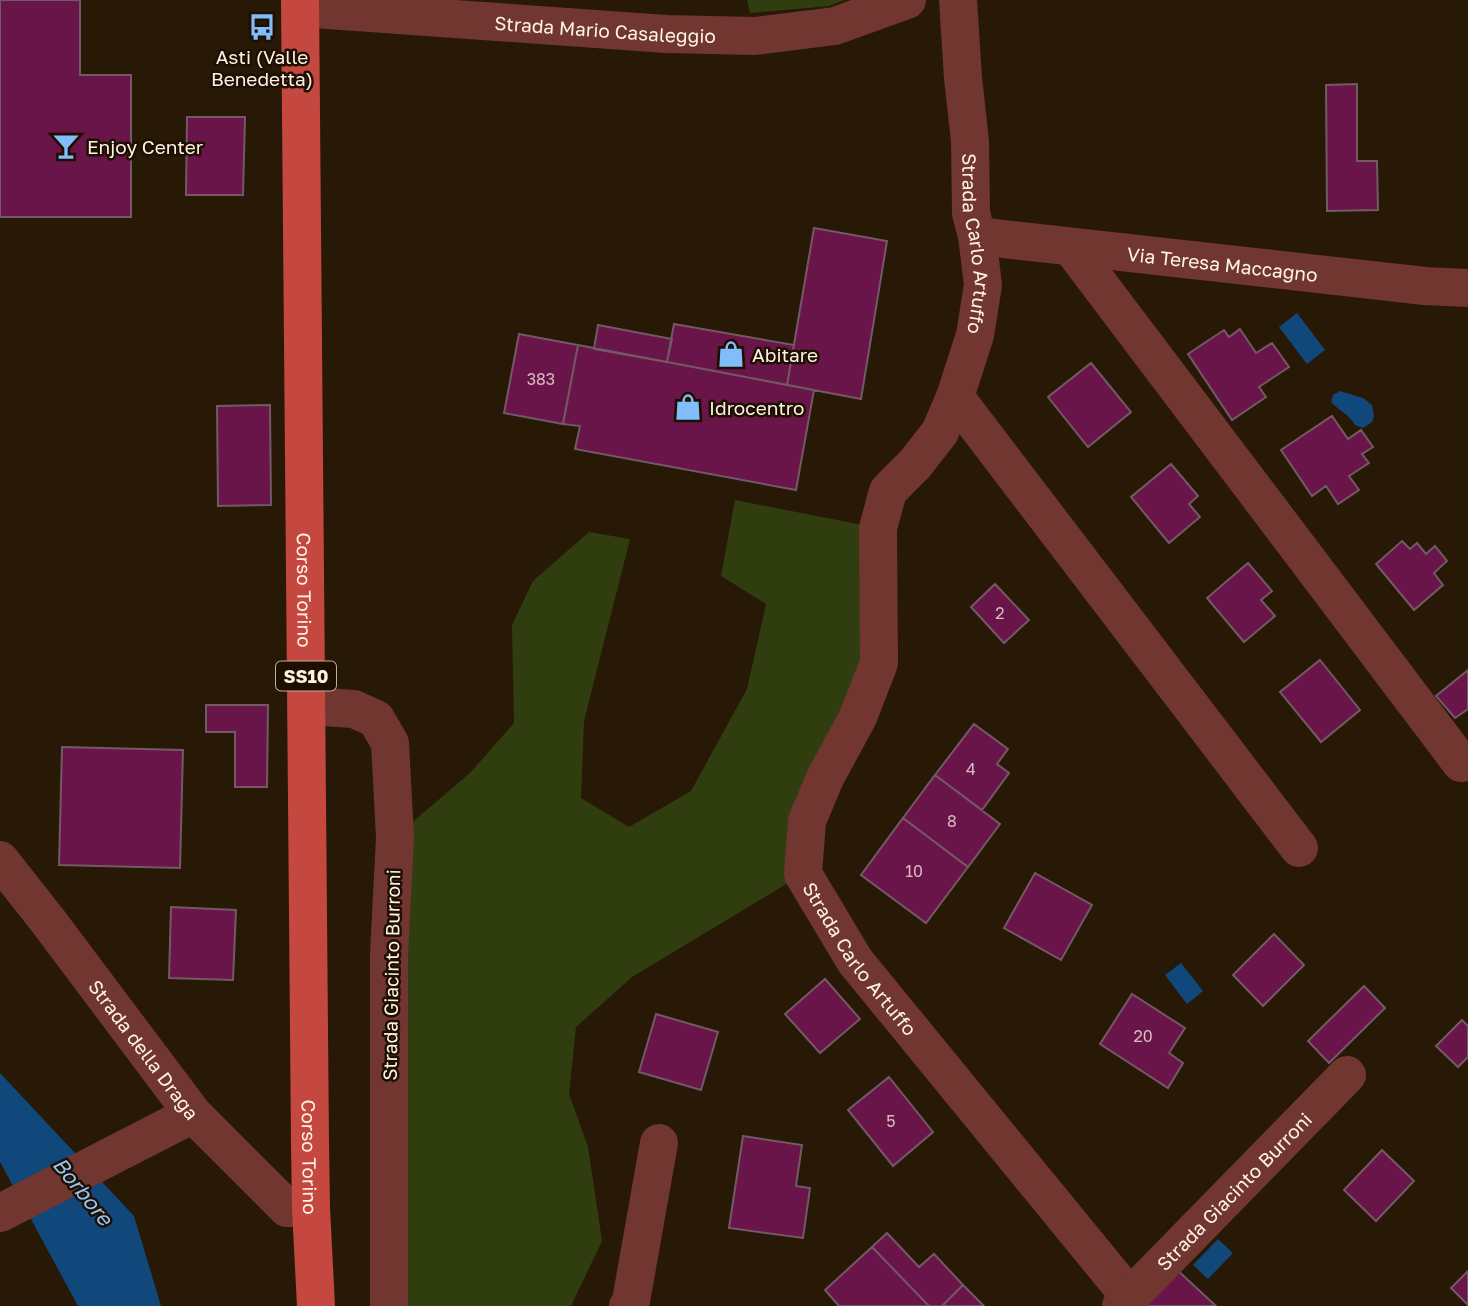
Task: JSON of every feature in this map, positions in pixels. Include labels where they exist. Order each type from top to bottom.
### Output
[{"type":"main road","name":"Corso Torino","points":[[300,4],[311,1208],[316,1306]]},
{"type":"street","name":"Strada Mario Casaleggio","points":[[300,4],[666,34],[755,36],[835,26],[907,0]]},
{"type":"street","name":"Strada Carlo Artuffo","points":[[958,0],[970,141],[971,214],[977,236],[983,285],[975,335],[940,432],[915,464],[888,491],[878,528],[879,663],[858,717],[825,778],[807,821],[803,874],[855,961],[1126,1301]]},
{"type":"street","name":"Via Teresa Maccagno","points":[[977,236],[1425,286],[1468,288]]},
{"type":"street","points":[[1071,247],[1461,763]]},
{"type":"street","points":[[954,397],[1299,848]]},
{"type":"street","name":"Strada Giacinto Burroni","points":[[307,705],[354,709],[376,719],[390,743],[395,837],[389,954],[389,1306]]},
{"type":"street","name":"Strada della Draga","points":[[0,860],[192,1114],[288,1208],[311,1208]]},
{"type":"street","name":"Strada Giacinto Burroni","points":[[1126,1301],[1347,1075]]},
{"type":"street","points":[[0,1213],[192,1114]]},
{"type":"street","points":[[628,1306],[659,1143]]},
{"type":"green space","points":[[747,0],[845,0],[829,6],[750,13]]},
{"type":"green space","points":[[735,500],[878,528],[879,663],[803,874],[632,977],[576,1027],[569,1094],[588,1147],[602,1241],[571,1306],[389,1306],[395,837],[471,772],[514,723],[512,625],[533,581],[589,532],[630,539],[584,721],[581,798],[629,827],[691,791],[747,689],[766,604],[721,576]]},
{"type":"water","points":[[1297,313],[1325,350],[1307,364],[1279,327]]},
{"type":"water","points":[[1340,391],[1363,398],[1372,405],[1372,422],[1363,428],[1355,425],[1334,405],[1331,402],[1333,395]]},
{"type":"water","points":[[1181,963],[1203,991],[1187,1004],[1165,975]]},
{"type":"water","name":"Borbore","points":[[0,1073],[134,1216],[161,1306],[78,1306],[0,1162]]},
{"type":"water","points":[[1218,1239],[1233,1253],[1208,1279],[1193,1265]]},
{"type":"building","name":"Enjoy Center","points":[[0,0],[80,0],[80,75],[131,75],[131,217],[0,217]]},
{"type":"building","points":[[1357,84],[1357,161],[1377,161],[1378,210],[1327,211],[1326,85]]},
{"type":"building","points":[[187,117],[245,117],[243,195],[186,195]]},
{"type":"building","points":[[814,228],[887,241],[861,399],[787,385]]},
{"type":"building","name":"Abitare","points":[[674,324],[794,345],[787,385],[667,362]]},
{"type":"building","points":[[598,325],[672,339],[667,362],[594,349]]},
{"type":"building","points":[[1240,329],[1256,353],[1272,343],[1289,367],[1259,387],[1266,397],[1232,420],[1188,354],[1224,330],[1229,337]]},
{"type":"building","points":[[519,334],[578,345],[563,424],[504,413]]},
{"type":"building","name":"Idrocentro","points":[[578,345],[814,390],[796,490],[575,449],[580,426],[563,424]]},
{"type":"building","points":[[1091,363],[1131,412],[1088,447],[1048,397]]},
{"type":"building","points":[[270,405],[271,505],[218,506],[217,406]]},
{"type":"building","points":[[1332,416],[1348,439],[1361,430],[1373,447],[1362,454],[1369,463],[1349,476],[1359,490],[1338,504],[1326,486],[1312,496],[1281,450]]},
{"type":"building","points":[[1171,464],[1198,496],[1189,504],[1200,517],[1169,543],[1131,497]]},
{"type":"building","points":[[1402,541],[1410,549],[1417,543],[1426,554],[1435,546],[1447,561],[1434,573],[1443,585],[1414,610],[1376,564]]},
{"type":"building","points":[[1248,563],[1272,591],[1261,600],[1275,616],[1244,642],[1207,598]]},
{"type":"building","points":[[995,584],[1029,620],[1004,643],[971,607]]},
{"type":"building","points":[[1320,660],[1360,710],[1321,742],[1280,692]]},
{"type":"building","points":[[1468,670],[1468,709],[1455,718],[1436,696]]},
{"type":"building","points":[[206,705],[268,705],[267,787],[235,787],[235,732],[206,732]]},
{"type":"building","points":[[974,724],[1008,749],[997,764],[1009,773],[982,810],[935,775]]},
{"type":"building","points":[[62,747],[183,750],[180,868],[59,865]]},
{"type":"building","points":[[935,775],[1000,824],[968,867],[903,818]]},
{"type":"building","points":[[903,818],[968,867],[926,923],[861,875]]},
{"type":"building","points":[[1035,873],[1092,905],[1061,960],[1004,928]]},
{"type":"building","points":[[171,907],[236,910],[233,980],[169,978]]},
{"type":"building","points":[[1274,934],[1304,965],[1263,1006],[1233,975]]},
{"type":"building","points":[[825,979],[860,1019],[820,1053],[785,1014]]},
{"type":"building","points":[[1364,986],[1385,1008],[1329,1063],[1308,1041]]},
{"type":"building","points":[[1132,994],[1185,1028],[1169,1053],[1183,1063],[1168,1088],[1100,1044]]},
{"type":"building","points":[[656,1014],[718,1032],[701,1090],[639,1072]]},
{"type":"building","points":[[1462,1020],[1468,1026],[1468,1057],[1458,1067],[1436,1046]]},
{"type":"building","points":[[889,1077],[933,1132],[893,1166],[848,1110]]},
{"type":"building","points":[[743,1136],[802,1145],[796,1186],[810,1188],[803,1238],[729,1228]]},
{"type":"building","points":[[1382,1150],[1414,1181],[1376,1221],[1344,1190]]},
{"type":"building","points":[[887,1233],[919,1267],[934,1254],[963,1285],[942,1306],[929,1306],[872,1247]]},
{"type":"building","points":[[872,1247],[929,1306],[839,1306],[825,1290]]},
{"type":"building","points":[[1175,1268],[1216,1306],[1141,1306]]},
{"type":"building","points":[[1468,1271],[1468,1305],[1451,1288]]},
{"type":"building","points":[[963,1285],[984,1306],[942,1306]]},
{"type":"place","name":"Asti (Valle Benedetta)","points":[[262,27]]},
{"type":"place","name":"Enjoy Center","points":[[66,146]]},
{"type":"place","name":"Abitare","points":[[731,354]]},
{"type":"place","name":"Idrocentro","points":[[688,407]]}]
